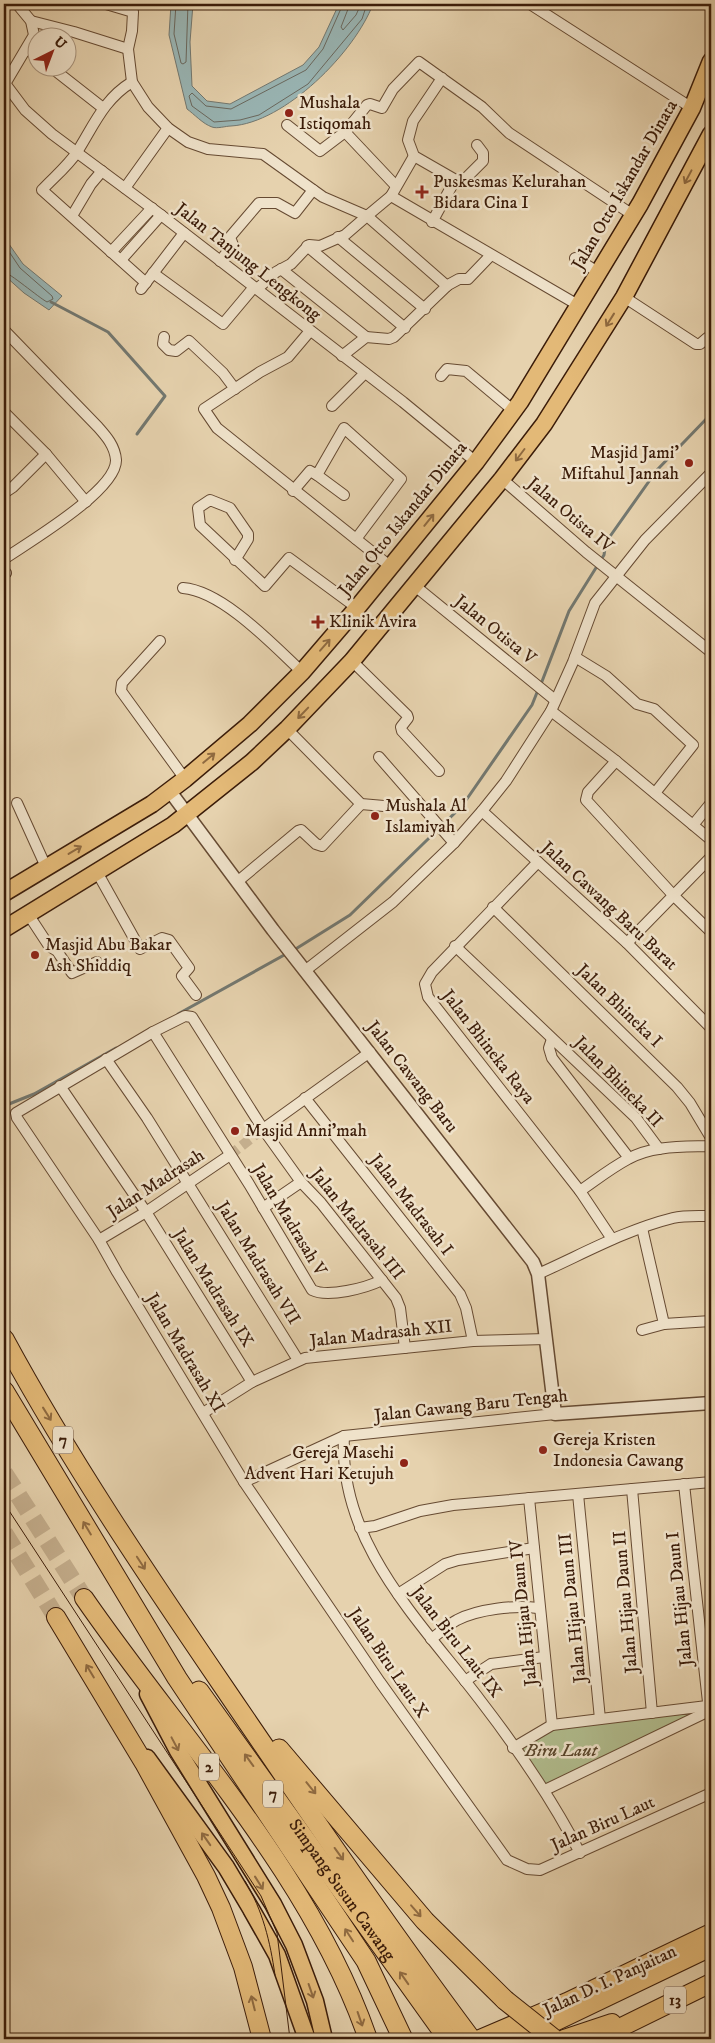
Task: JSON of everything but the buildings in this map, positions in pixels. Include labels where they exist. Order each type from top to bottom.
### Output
[{"type":"highway","name":"7","points":[[4,1339],[105,1508],[173,1612]]},
{"type":"highway","name":"7","points":[[4,1391],[113,1570]]},
{"type":"highway","points":[[113,1570],[154,1641],[216,1740],[360,1953],[400,2032]]},
{"type":"highway","name":"Simpang Susun Cawang","points":[[113,1570],[441,2014],[471,2039]]},
{"type":"highway","name":"2","points":[[84,1598],[135,1670],[206,1761],[300,1897],[339,1967],[368,2039]]},
{"type":"highway","points":[[173,1612],[286,1756],[358,1844],[425,1920],[505,2000],[554,2039]]},
{"type":"highway","name":"Simpang Susun Cawang","points":[[173,1612],[310,1813],[441,2014],[448,2039]]},
{"type":"highway","points":[[56,1617],[194,1852],[221,1908],[251,1992],[262,2039]]},
{"type":"highway","name":"Jalan D. I. Panjaitan","points":[[480,2039],[567,2002],[711,1933]]},
{"type":"highway","points":[[519,2039],[711,1947]]},
{"type":"highway","name":"13","points":[[639,2018],[711,1983]]},
{"type":"highway","points":[[564,2039],[594,2028],[639,2018]]},
{"type":"highway","points":[[597,2039],[639,2018]]},
{"type":"highway","points":[[616,2039],[639,2018]]},
{"type":"main road","name":"Jalan Otto Iskandar Dinata","points":[[4,893],[152,804],[185,779],[250,724],[302,672],[357,608],[476,462],[514,411],[633,216],[692,108],[706,91],[711,61]]},
{"type":"main road","points":[[4,929],[186,816],[252,762],[287,729],[352,661],[502,479],[544,424],[624,297],[711,134]]},
{"type":"main road","points":[[135,1670],[178,1751],[273,1904],[294,1945],[315,2001],[324,2039]]},
{"type":"main road","points":[[114,1714],[166,1782],[226,1867],[277,1955],[306,2039]]},
{"type":"street","points":[[106,4],[134,13],[128,49],[132,82],[148,107],[168,128],[188,142],[208,149],[263,154],[322,198],[367,216],[448,286]]},
{"type":"street","points":[[530,4],[692,108]]},
{"type":"street","points":[[20,5],[31,22],[74,32],[128,49]]},
{"type":"street","name":"Jalan Tanjung Lengkong","points":[[31,22],[34,35],[5,83],[26,112],[76,153],[152,208],[365,373],[476,462]]},
{"type":"street","points":[[287,125],[320,150],[345,132],[367,105],[370,104],[382,108],[393,89],[418,62],[482,107],[502,128],[633,216]]},
{"type":"street","points":[[65,78],[103,108]]},
{"type":"street","points":[[442,78],[410,128],[408,140],[414,156],[455,180],[464,182],[483,161],[483,153],[477,145]]},
{"type":"street","points":[[132,82],[117,91],[103,108],[76,153],[42,190],[121,260],[144,286],[184,233]]},
{"type":"street","points":[[125,188],[168,128]]},
{"type":"street","points":[[345,132],[396,186]]},
{"type":"street","points":[[153,273],[223,324],[255,288],[291,264],[307,246],[320,246],[346,235],[391,196],[414,156]]},
{"type":"street","points":[[72,216],[91,184],[102,171]]},
{"type":"street","points":[[432,222],[455,180]]},
{"type":"street","points":[[220,261],[233,245],[230,238],[259,203],[277,204],[295,213],[313,190]]},
{"type":"street","points":[[391,196],[432,222],[578,305]]},
{"type":"street","points":[[111,252],[152,208]]},
{"type":"street","points":[[121,260],[161,215]]},
{"type":"street","points":[[338,237],[425,309]]},
{"type":"street","points":[[307,246],[404,328]]},
{"type":"street","points":[[281,269],[366,337],[392,339],[448,286],[459,279],[468,279],[491,256]]},
{"type":"street","points":[[575,258],[598,272]]},
{"type":"street","points":[[624,297],[696,344],[700,344],[706,338],[711,341]]},
{"type":"street","points":[[4,330],[109,440],[114,450],[116,464],[113,474],[86,502],[4,559]]},
{"type":"street","points":[[310,331],[288,357],[205,406],[204,409],[217,428],[293,491],[391,567]]},
{"type":"street","points":[[164,337],[163,344],[169,350],[176,351],[190,340],[223,373],[235,389]]},
{"type":"street","points":[[342,356],[366,337]]},
{"type":"street","points":[[441,376],[447,369],[466,372],[514,411]]},
{"type":"street","points":[[332,406],[365,373]]},
{"type":"street","points":[[6,418],[46,454],[86,502]]},
{"type":"street","points":[[316,475],[344,428],[401,480],[356,539]]},
{"type":"street","points":[[4,493],[14,487],[46,454]]},
{"type":"street","points":[[293,491],[310,471],[344,495]]},
{"type":"street","points":[[306,970],[393,902],[454,843],[482,811],[506,781],[551,712],[575,657],[595,603],[616,574],[645,540],[711,473]]},
{"type":"street","name":"Jalan Otista IV","points":[[502,479],[586,552],[605,565],[711,652]]},
{"type":"street","points":[[235,560],[248,539],[248,534],[230,508],[210,500],[198,508],[200,525],[235,560],[265,586],[289,558],[357,608]]},
{"type":"street","name":"Jalan Otista V","points":[[415,586],[555,700]]},
{"type":"street","points":[[183,588],[205,595],[246,621],[302,672]]},
{"type":"street","points":[[160,641],[122,683],[121,690],[185,779]]},
{"type":"street","points":[[575,657],[606,676],[637,704],[654,709],[693,745],[654,793]]},
{"type":"street","points":[[352,661],[407,715],[408,718],[401,727],[402,731],[408,740],[439,771]]},
{"type":"street","points":[[551,712],[616,761],[711,840]]},
{"type":"street","points":[[287,729],[361,804],[384,806]]},
{"type":"street","points":[[380,757],[454,843]]},
{"type":"street","points":[[616,761],[588,792],[586,800],[674,896],[711,932]]},
{"type":"street","name":"Jalan Cawang Baru","points":[[169,790],[186,816],[284,944],[492,1207],[533,1262],[538,1274],[555,1414]]},
{"type":"street","points":[[17,803],[46,867]]},
{"type":"street","points":[[693,825],[711,803]]},
{"type":"street","points":[[237,882],[298,831],[302,830],[316,844],[322,846],[361,804]]},
{"type":"street","name":"Jalan Cawang Baru Barat","points":[[482,811],[627,944],[711,1028]]},
{"type":"street","points":[[627,944],[711,856]]},
{"type":"street","name":"Jalan Bhineka Raya","points":[[538,862],[454,946],[432,972],[425,984],[428,997],[580,1191],[612,1239]]},
{"type":"street","points":[[97,872],[140,948],[162,938],[169,940],[190,968],[182,976],[196,995]]},
{"type":"street","name":"Jalan Bhineka I","points":[[493,907],[677,1087],[690,1103],[711,1138]]},
{"type":"street","points":[[28,914],[49,946],[57,951],[72,973],[97,962]]},
{"type":"street","name":"Jalan Bhineka II","points":[[454,946],[636,1118],[659,1149]]},
{"type":"street","name":"Jalan Madrasah III","points":[[153,1032],[189,1016],[194,1020],[264,1129],[301,1182],[382,1280],[400,1308],[405,1348]]},
{"type":"street","points":[[60,1086],[153,1032]]},
{"type":"street","name":"Jalan Madrasah V","points":[[153,1032],[314,1291],[320,1293],[364,1288],[382,1280]]},
{"type":"street","name":"Jalan Bhineka II","points":[[552,1038],[549,1048],[552,1058],[629,1158]]},
{"type":"street","points":[[264,1129],[370,1052]]},
{"type":"street","name":"Jalan Madrasah VII","points":[[106,1059],[188,1184],[298,1360]]},
{"type":"street","name":"Jalan Madrasah XI","points":[[60,1086],[16,1113],[17,1118],[100,1240],[117,1272],[244,1482]]},
{"type":"street","name":"Jalan Madrasah IX","points":[[60,1086],[146,1212],[252,1382]]},
{"type":"street","name":"Jalan Madrasah I","points":[[305,1098],[460,1294],[466,1308],[473,1341]]},
{"type":"street","points":[[580,1191],[629,1158],[659,1149],[711,1146]]},
{"type":"street","name":"Jalan Madrasah","points":[[100,1240],[146,1212],[230,1155]]},
{"type":"street","points":[[263,1208],[301,1182]]},
{"type":"street","points":[[538,1274],[612,1239],[642,1228],[675,1218],[711,1216]]},
{"type":"street","points":[[642,1228],[664,1324]]},
{"type":"street","points":[[642,1330],[664,1324],[711,1321]]},
{"type":"street","name":"Jalan Madrasah XII","points":[[203,1413],[252,1382],[298,1360],[473,1341],[546,1339]]},
{"type":"street","name":"Jalan Cawang Baru Tengah","points":[[244,1482],[344,1436],[555,1414],[711,1402]]},
{"type":"street","name":"Jalan Biru Laut IX","points":[[344,1436],[343,1454],[347,1478],[360,1528],[381,1572],[466,1682],[545,1790],[580,1853]]},
{"type":"street","name":"Jalan Biru Laut X","points":[[244,1482],[380,1682],[507,1860]]},
{"type":"street","points":[[360,1528],[375,1526],[420,1511],[529,1498],[711,1482]]},
{"type":"street","name":"Jalan Hijau Daun I","points":[[684,1484],[709,1709]]},
{"type":"street","name":"Jalan Hijau Daun II","points":[[632,1489],[652,1713]]},
{"type":"street","name":"Jalan Hijau Daun III","points":[[578,1494],[600,1719]]},
{"type":"street","name":"Jalan Hijau Daun IV","points":[[529,1498],[538,1608],[552,1725]]},
{"type":"street","points":[[398,1594],[445,1564],[458,1560],[534,1548]]},
{"type":"street","points":[[431,1639],[456,1621],[468,1616],[523,1606],[538,1608]]},
{"type":"street","points":[[466,1682],[491,1664],[544,1657]]},
{"type":"street","points":[[513,1748],[552,1725],[652,1713],[709,1709]]},
{"type":"street","points":[[545,1790],[709,1709]]},
{"type":"street","name":"Jalan Biru Laut","points":[[507,1860],[527,1869],[540,1870],[711,1793]]},
{"type":"green space","name":"Biru Laut","points":[[697,1714],[616,1754],[544,1785],[518,1748],[554,1727],[662,1715]]},
{"type":"water","points":[[171,4],[193,4],[190,42],[192,86],[207,101],[230,104],[303,65],[319,47],[339,4],[373,4],[351,43],[316,82],[295,99],[252,122],[216,128],[205,124],[187,109],[169,35]]},
{"type":"water","points":[[4,237],[23,264],[62,296],[49,310],[24,293],[4,275]]},
{"type":"waterway","points":[[51,302],[108,332],[165,396],[137,434]]},
{"type":"waterway","points":[[541,684],[569,611],[604,555],[606,542],[657,470],[711,414]]},
{"type":"waterway","points":[[294,950],[350,915],[462,806],[532,705],[538,690]]},
{"type":"waterway","points":[[178,1014],[286,954]]},
{"type":"waterway","points":[[4,1106],[34,1094],[116,1048]]},
{"type":"tunnel","points":[[230,1155],[263,1129]]},
{"type":"tunnel","points":[[4,1473],[84,1598]]},
{"type":"tunnel","points":[[4,1533],[56,1617]]},
{"type":"tram line","points":[[4,1503],[261,1896],[277,1933],[290,2039]]},
{"type":"tram line","points":[[245,1881],[257,1904],[265,1926],[275,1975]]},
{"type":"place","name":"Mushala Istiqomah","points":[[289,113]]},
{"type":"place","name":"Puskesmas Kelurahan Bidara Cina I","points":[[422,192]]},
{"type":"place","name":"Masjid Jami' Miftahul Jannah","points":[[689,463]]},
{"type":"place","name":"Klinik Avira","points":[[318,622]]},
{"type":"place","name":"Mushala Al Islamiyah","points":[[375,816]]},
{"type":"place","name":"Masjid Abu Bakar Ash Shiddiq","points":[[35,955]]},
{"type":"place","name":"Masjid Anni'mah","points":[[235,1131]]},
{"type":"place","name":"Gereja Kristen Indonesia Cawang","points":[[543,1450]]},
{"type":"place","name":"Gereja Masehi Advent Hari Ketujuh","points":[[404,1463]]}]
